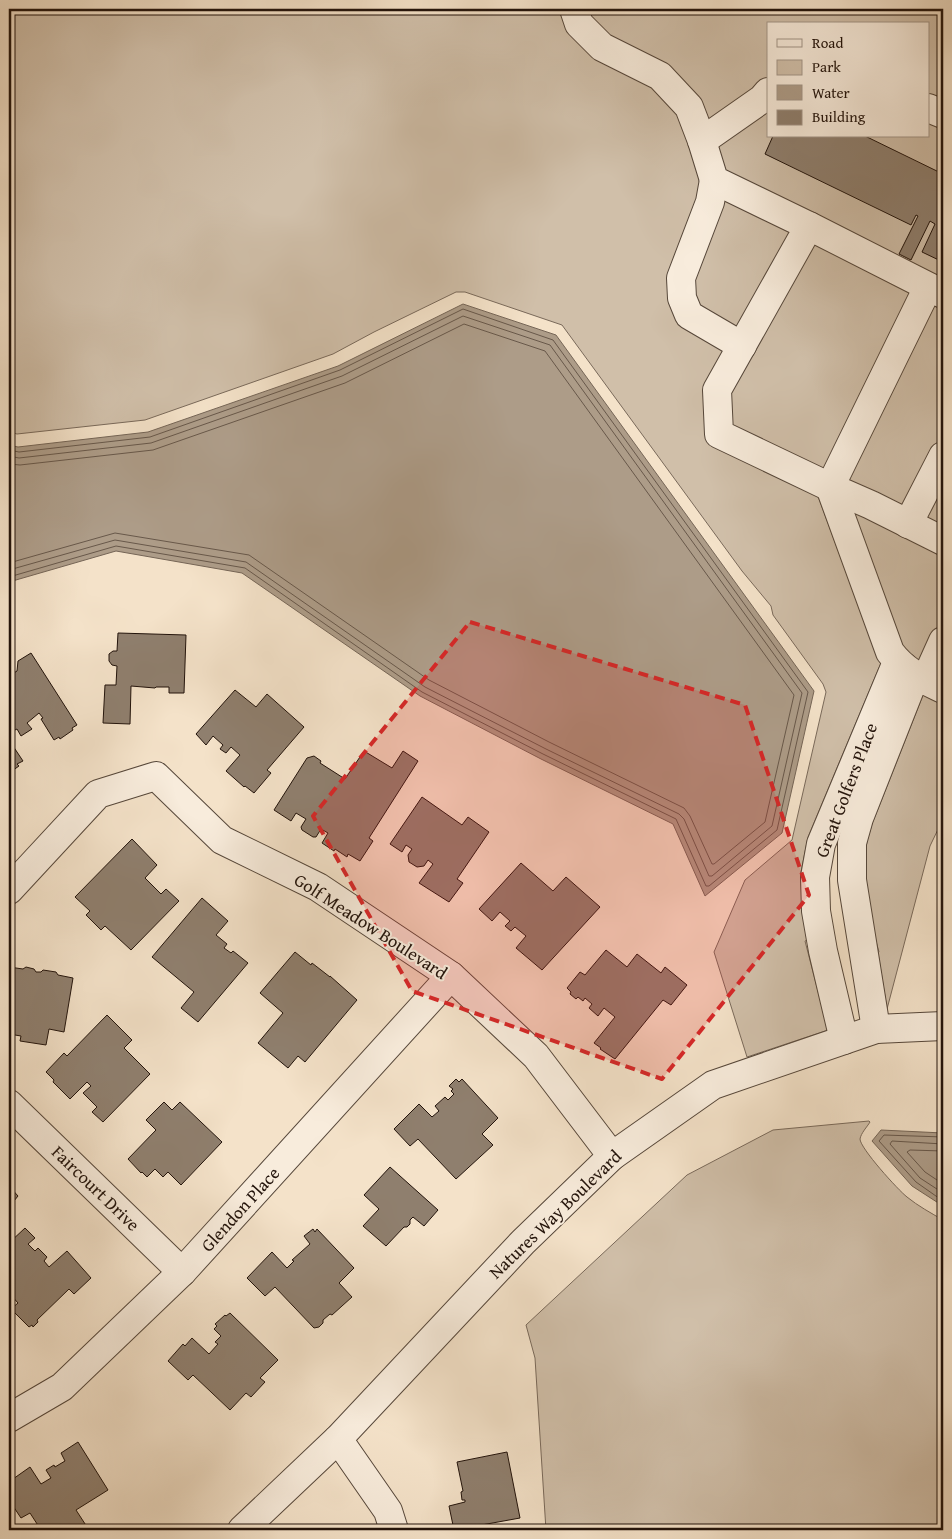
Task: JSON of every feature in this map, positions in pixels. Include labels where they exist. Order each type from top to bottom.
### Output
[{"type":"street","points":[[574,9],[579,24],[602,47],[660,76],[689,107],[714,180],[710,202],[681,278],[682,298],[689,315],[742,346]]},
{"type":"street","points":[[702,141],[762,100],[767,93]]},
{"type":"street","points":[[930,109],[943,114]]},
{"type":"street","points":[[714,180],[936,290],[830,487],[890,652],[920,677],[943,641]]},
{"type":"street","points":[[809,226],[717,390],[719,434],[943,541]]},
{"type":"street","points":[[908,524],[943,456]]},
{"type":"street","name":"Great Golfers Place","points":[[876,1029],[852,880],[852,843],[859,818],[920,677]]},
{"type":"street","name":"Great Golfers Place","points":[[844,1040],[823,951],[816,911],[814,877],[821,844],[920,677]]},
{"type":"street","name":"Golf Meadow Boulevard","points":[[9,890],[98,794],[156,776],[222,840],[318,887],[452,976],[536,1056],[612,1156]]},
{"type":"street","points":[[823,951],[862,942]]},
{"type":"street","name":"Glendon Place","points":[[9,1418],[62,1387],[182,1272],[452,976]]},
{"type":"street","name":"Natures Way Boulevard","points":[[242,1530],[338,1439],[523,1242],[612,1156],[713,1084],[876,1029],[943,1026]]},
{"type":"street","name":"Faircourt Drive","points":[[9,1104],[182,1272]]},
{"type":"street","points":[[338,1439],[388,1511],[394,1530]]},
{"type":"highlighted area","points":[[470,622],[745,705],[809,895],[662,1079],[412,991],[313,816]]},
{"type":"green space","points":[[9,9],[943,9],[943,819],[930,846],[887,1009],[879,952],[868,900],[866,847],[872,824],[927,685],[914,656],[905,651],[811,477],[881,663],[808,837],[801,872],[802,910],[807,940],[805,941],[828,1030],[747,1057],[714,952],[745,880],[792,840],[826,692],[823,684],[773,615],[771,606],[742,571],[562,325],[465,292],[456,292],[333,354],[145,420],[17,434],[9,432]]},
{"type":"green space","points":[[869,1121],[860,1139],[866,1151],[902,1193],[943,1220],[943,1530],[546,1530],[535,1358],[526,1325],[687,1175],[773,1130]]},
{"type":"water","points":[[463,304],[556,335],[814,691],[782,833],[705,896],[673,824],[541,759],[420,696],[242,573],[116,551],[9,582],[9,445],[18,447],[148,432],[338,366]]},
{"type":"water","points":[[881,1130],[943,1133],[943,1206],[912,1186],[872,1141]]},
{"type":"building","points":[[772,138],[869,138],[943,174],[943,262],[922,252],[935,224],[930,221],[911,260],[899,254],[918,216],[916,215],[911,225],[765,154]]},
{"type":"building","points":[[118,633],[186,635],[184,693],[169,693],[169,687],[131,686],[130,724],[103,723],[105,685],[116,685],[117,666],[112,665],[109,661],[109,654],[117,651]]},
{"type":"building","points":[[31,653],[77,725],[60,739],[59,737],[54,740],[39,713],[27,723],[32,729],[21,736],[17,729],[9,733],[9,676],[17,671],[18,661]]},
{"type":"building","points":[[235,690],[256,707],[267,694],[304,727],[267,770],[271,773],[254,793],[226,771],[240,755],[231,747],[226,753],[220,749],[223,745],[213,736],[206,745],[196,734]]},
{"type":"building","points":[[9,740],[23,761],[17,764],[19,766],[9,773]]},
{"type":"building","points":[[364,751],[392,768],[403,751],[418,761],[369,838],[373,841],[360,861],[348,854],[347,857],[335,849],[334,851],[322,843],[328,833],[321,829],[316,837],[302,830],[301,827],[306,819],[296,813],[291,821],[274,810],[307,758],[314,756],[321,761],[320,763],[345,779]]},
{"type":"building","points":[[422,797],[462,825],[468,817],[489,832],[457,879],[463,883],[449,902],[419,883],[433,864],[428,860],[424,866],[417,867],[409,862],[408,855],[412,849],[406,845],[402,852],[390,844]]},
{"type":"building","points":[[132,839],[157,865],[145,878],[161,894],[166,889],[179,901],[131,950],[105,926],[101,930],[86,915],[90,911],[75,897]]},
{"type":"building","points":[[521,863],[553,891],[566,877],[600,907],[542,970],[516,948],[526,936],[515,927],[511,931],[505,926],[510,921],[500,912],[492,921],[479,909]]},
{"type":"building","points":[[202,898],[228,921],[216,935],[227,944],[224,948],[231,953],[233,951],[248,963],[198,1022],[181,1008],[194,992],[152,957]]},
{"type":"building","points":[[606,950],[627,967],[637,954],[661,973],[665,967],[687,985],[671,1005],[663,1000],[615,1059],[594,1043],[615,1017],[604,1008],[598,1016],[589,1008],[592,1004],[585,998],[583,1001],[578,997],[576,999],[567,988],[580,972],[585,975]]},
{"type":"building","points":[[295,952],[311,965],[312,963],[330,976],[357,1000],[305,1062],[298,1056],[288,1068],[258,1043],[283,1013],[260,993]]},
{"type":"building","points":[[9,967],[23,969],[26,967],[34,969],[36,972],[43,970],[56,972],[58,975],[73,978],[64,1032],[49,1029],[46,1045],[20,1041],[21,1036],[9,1034]]},
{"type":"building","points":[[107,1015],[132,1040],[124,1048],[150,1074],[103,1122],[92,1112],[97,1107],[83,1093],[91,1086],[87,1082],[70,1099],[46,1072],[64,1053],[67,1056]]},
{"type":"building","points":[[456,1079],[459,1082],[462,1079],[498,1118],[482,1134],[493,1145],[456,1179],[418,1139],[410,1146],[394,1129],[419,1104],[432,1117],[439,1111],[435,1106],[445,1097],[448,1100],[454,1094],[451,1091],[453,1089],[449,1086]]},
{"type":"building","points":[[164,1102],[172,1110],[180,1102],[222,1142],[181,1185],[168,1172],[163,1177],[155,1169],[147,1177],[128,1159],[156,1130],[146,1120]]},
{"type":"building","points":[[390,1167],[438,1210],[424,1226],[413,1217],[410,1220],[410,1224],[404,1227],[386,1246],[363,1226],[379,1209],[364,1195]]},
{"type":"building","points":[[9,1186],[18,1196],[9,1207]]},
{"type":"building","points":[[25,1228],[35,1238],[28,1244],[35,1251],[38,1248],[47,1257],[44,1261],[49,1267],[67,1251],[91,1278],[74,1294],[69,1289],[37,1320],[38,1322],[33,1327],[32,1325],[29,1327],[11,1309],[18,1303],[9,1293],[9,1243]]},
{"type":"building","points":[[313,1229],[315,1232],[317,1229],[354,1268],[339,1283],[352,1297],[332,1315],[330,1314],[323,1320],[319,1327],[314,1328],[275,1287],[265,1296],[247,1278],[272,1252],[287,1268],[294,1261],[292,1260],[310,1244],[304,1236]]},
{"type":"building","points":[[230,1313],[278,1360],[260,1378],[265,1382],[251,1397],[246,1393],[230,1410],[193,1375],[188,1380],[168,1361],[183,1344],[185,1346],[192,1338],[209,1354],[218,1344],[215,1342],[221,1336],[214,1329],[217,1326],[215,1324]]},
{"type":"building","points":[[78,1442],[108,1490],[76,1510],[89,1530],[41,1530],[30,1513],[21,1518],[9,1500],[9,1479],[13,1479],[30,1467],[41,1484],[51,1478],[46,1470],[65,1461],[61,1453]]},
{"type":"building","points":[[507,1452],[520,1518],[454,1530],[449,1506],[465,1502],[465,1500],[462,1500],[461,1492],[463,1491],[457,1462]]}]
